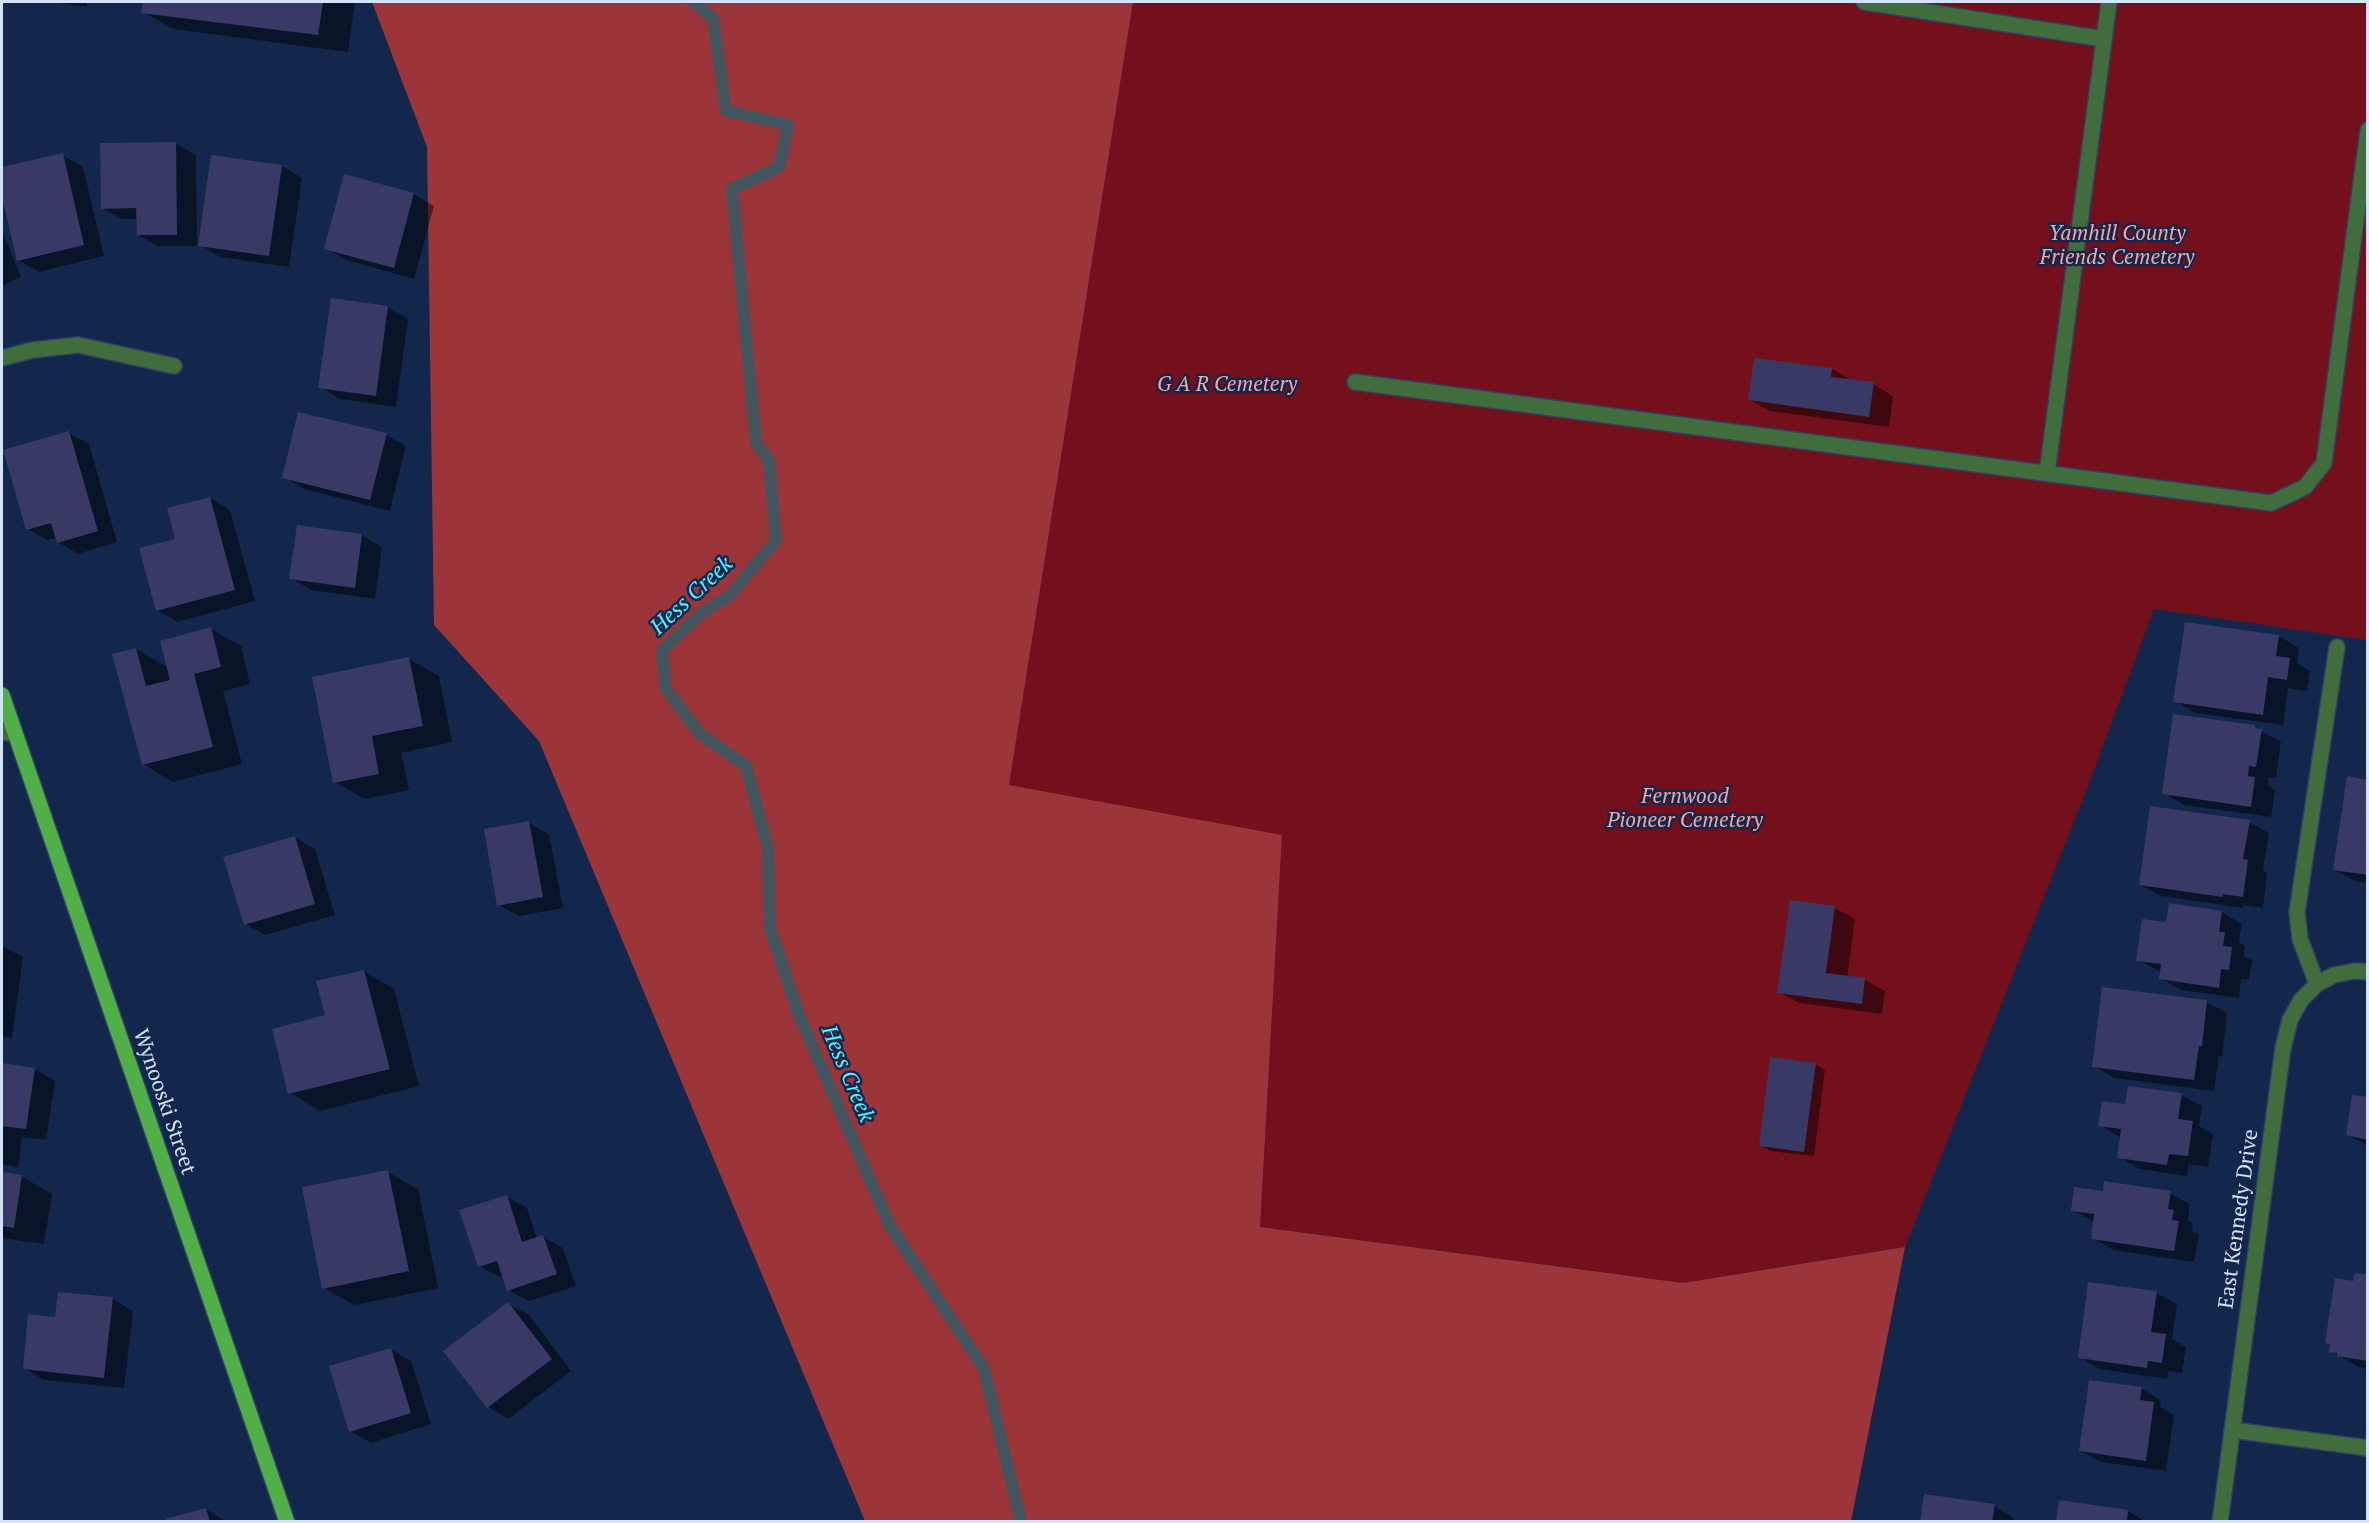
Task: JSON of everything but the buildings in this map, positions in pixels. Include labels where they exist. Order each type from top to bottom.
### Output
[{"type":"main road","name":"Wynooski Street","points":[[2,695],[8,733],[287,1521]]},
{"type":"street","points":[[1864,2],[2104,39]]},
{"type":"street","points":[[2047,473],[2109,2]]},
{"type":"street","points":[[1355,382],[2271,503],[2305,487],[2324,463],[2367,130]]},
{"type":"street","points":[[2,358],[33,350],[78,345],[174,366]]},
{"type":"street","points":[[2317,984],[2300,939],[2297,912],[2337,647]]},
{"type":"street","name":"East Kennedy Drive","points":[[2220,1521],[2283,1048],[2290,1020],[2301,1000],[2317,984],[2334,975],[2355,971],[2367,972]]},
{"type":"street","points":[[2232,1430],[2367,1448]]},
{"type":"green space","points":[[1133,2],[2367,2],[2367,640],[2154,609],[2086,791],[1905,1247],[1683,1283],[1260,1227],[1282,836],[1009,785]]},
{"type":"shaded area","points":[[372,2],[1133,2],[1009,785],[1282,835],[1260,1227],[1683,1283],[1905,1247],[1851,1521],[865,1521],[539,741],[434,625],[427,147]]},
{"type":"waterway","name":"Hess Creek","points":[[693,2],[713,18],[726,111],[788,125],[779,167],[732,189],[756,443],[769,460],[776,540],[730,595],[699,615],[662,651],[666,689],[700,734],[746,766],[768,848],[770,928],[799,1015],[890,1226],[984,1369],[1021,1522]]},
{"type":"park label","name":"Yamhill County Friends Cemetery","points":[[2117,246]]},
{"type":"park label","name":"G A R Cemetery","points":[[1227,385]]},
{"type":"park label","name":"Fernwood Pioneer Cemetery","points":[[1685,809]]}]
